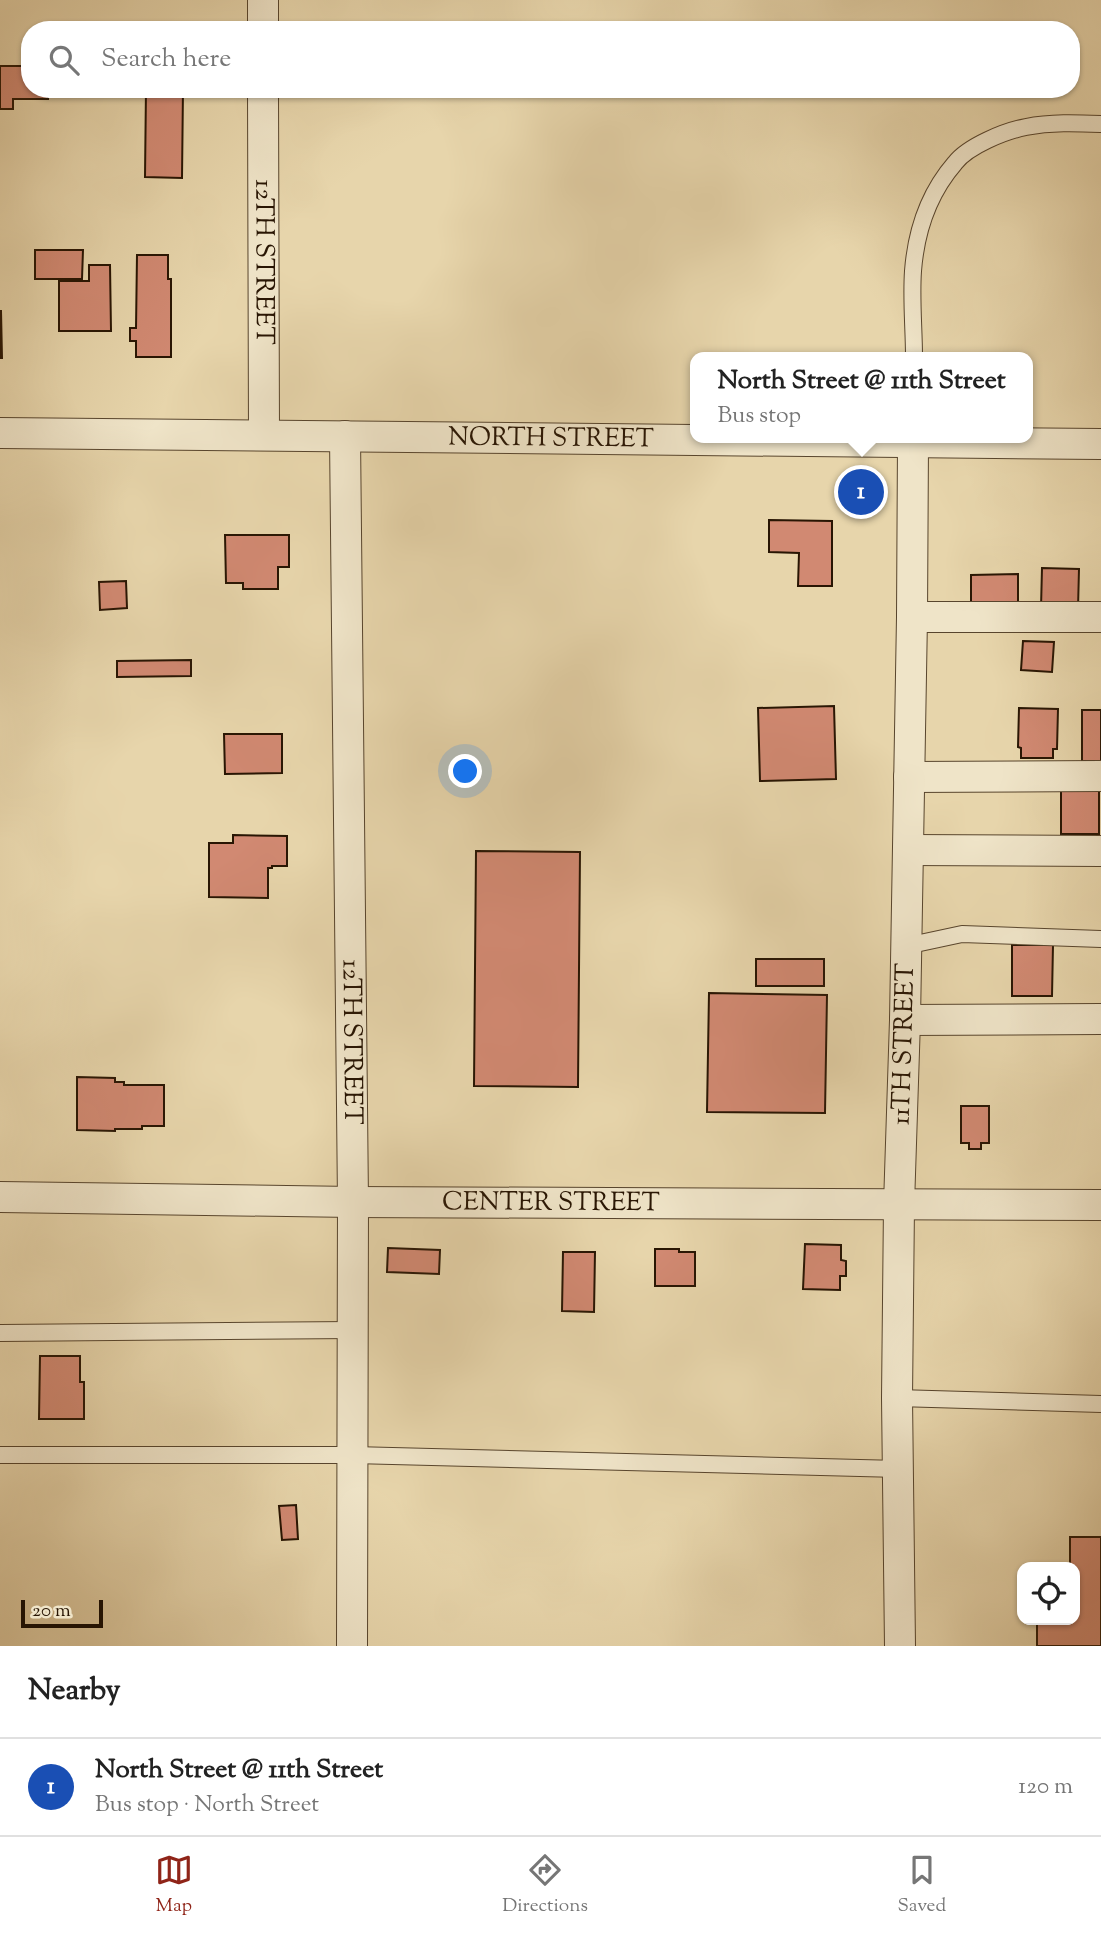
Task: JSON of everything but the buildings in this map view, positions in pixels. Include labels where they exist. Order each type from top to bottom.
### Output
[{"type":"street","points":[[263,0],[263,21]]},
{"type":"street","name":"12TH STREET","points":[[263,98],[264,435]]},
{"type":"street","name":"NORTH STREET","points":[[0,433],[690,438]]},
{"type":"street","name":"12TH STREET","points":[[345,436],[354,1202],[352,1646]]},
{"type":"street","name":"11TH STREET","points":[[900,1646],[897,1398],[899,1205],[905,1020],[913,443]]},
{"type":"street","name":"NORTH STREET","points":[[1033,443],[1101,444]]},
{"type":"street","points":[[912,617],[1101,617]]},
{"type":"street","points":[[909,777],[1101,776]]},
{"type":"street","points":[[908,850],[1101,851]]},
{"type":"street","points":[[905,1020],[1101,1019]]},
{"type":"street","name":"CENTER STREET","points":[[0,1197],[354,1202],[1101,1205]]},
{"type":"lane","points":[[914,352],[913,271],[919,230],[934,193],[956,161],[972,149],[1024,127],[1059,123],[1101,124]]},
{"type":"lane","points":[[906,946],[962,934],[1101,939]]},
{"type":"lane","points":[[0,1333],[353,1330]]},
{"type":"lane","points":[[897,1398],[1101,1404]]},
{"type":"lane","points":[[0,1455],[353,1455],[899,1469]]},
{"type":"place","name":"North Street @ 11th Street","points":[[861,492]]}]
